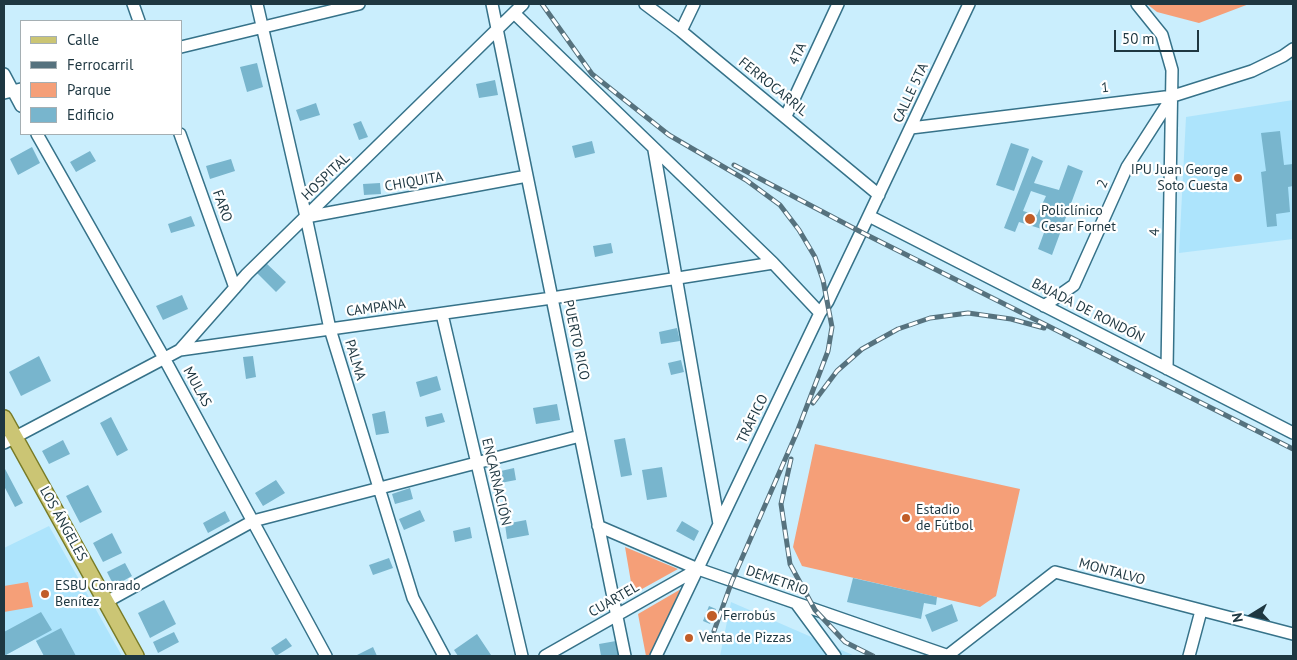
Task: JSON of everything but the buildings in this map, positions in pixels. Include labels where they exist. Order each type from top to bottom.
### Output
[{"type":"main road","name":"LOS ÁNGELES","points":[[4,418],[9,440],[106,602],[136,656]]},
{"type":"street","points":[[133,4],[140,20]]},
{"type":"street","name":"PALMA","points":[[257,4],[330,329],[413,598],[444,656]]},
{"type":"street","points":[[182,47],[359,4]]},
{"type":"street","name":"PUERTO RICO","points":[[492,4],[625,656]]},
{"type":"street","points":[[498,30],[523,4]]},
{"type":"street","name":"FERROCARRIL","points":[[645,4],[786,116],[879,195]]},
{"type":"street","points":[[681,31],[694,4]]},
{"type":"street","name":"4TA","points":[[786,116],[838,4]]},
{"type":"street","name":"CALLE 5TA","points":[[879,195],[970,4]]},
{"type":"street","name":"4","points":[[1137,4],[1162,35],[1172,70],[1167,369]]},
{"type":"street","points":[[514,12],[654,150],[773,263],[820,313]]},
{"type":"street","name":"HOSPITAL","points":[[180,350],[235,288],[498,30]]},
{"type":"street","name":"1","points":[[911,128],[1172,96],[1252,71],[1293,49]]},
{"type":"street","points":[[4,74],[20,104]]},
{"type":"street","name":"2","points":[[1044,306],[1074,285],[1127,167],[1172,96]]},
{"type":"street","name":"MULAS","points":[[38,135],[164,358],[326,656]]},
{"type":"street","name":"FARO","points":[[180,135],[235,288]]},
{"type":"street","points":[[654,150],[719,524]]},
{"type":"street","name":"CHIQUITA","points":[[306,217],[528,176]]},
{"type":"street","name":"TRÁFICO","points":[[656,656],[820,313],[828,302],[879,195]]},
{"type":"street","name":"BAJADA DE RONDÓN","points":[[869,216],[1293,433]]},
{"type":"street","name":"CAMPANA","points":[[9,440],[180,350],[552,298],[773,263]]},
{"type":"street","name":"ENCARNACIÓN","points":[[442,314],[522,656]]},
{"type":"street","points":[[106,602],[253,521],[580,436]]},
{"type":"street","name":"DEMETRIO","points":[[598,526],[698,569],[948,656]]},
{"type":"street","name":"CUARTEL","points":[[545,656],[698,569]]},
{"type":"street","name":"MONTALVO","points":[[948,656],[1055,572],[1293,634]]},
{"type":"street","points":[[796,603],[835,656]]},
{"type":"street","points":[[1189,656],[1200,610]]},
{"type":"shaded area","name":"IPU Juan George Soto Cuesta","points":[[1293,100],[1293,239],[1179,253],[1186,117]]},
{"type":"shaded area","name":"ESBU Conrado Benítez","points":[[49,526],[122,656],[44,656],[35,639],[4,656],[4,548]]},
{"type":"shaded area","points":[[731,602],[855,656],[720,656]]},
{"type":"green space","points":[[1147,4],[1249,4],[1199,23],[1157,12]]},
{"type":"green space","name":"Estadio de Fútbol","points":[[815,444],[1020,489],[996,596],[980,607],[802,566],[793,547]]},
{"type":"green space","points":[[625,547],[678,569],[633,594]]},
{"type":"green space","points":[[28,582],[33,607],[4,612],[4,586]]},
{"type":"green space","points":[[681,589],[649,656],[646,656],[638,614]]},
{"type":"railway","points":[[542,4],[592,74],[669,135],[746,180],[780,205],[799,230],[815,257],[823,280],[832,327],[828,351],[797,432],[732,581],[714,631]]},
{"type":"railway","points":[[734,165],[861,232],[1293,449]]},
{"type":"railway","points":[[813,403],[837,371],[862,349],[898,329],[930,318],[968,313],[1011,319],[1044,328]]},
{"type":"railway","points":[[791,459],[781,504],[790,564],[815,610],[845,642],[873,656]]},
{"type":"place","name":"IPU Juan George Soto Cuesta","points":[[1238,178]]},
{"type":"place","name":"Policlínico Cesar Fornet","points":[[1030,219]]},
{"type":"place","name":"Estadio de Fútbol","points":[[906,518]]},
{"type":"place","name":"ESBU Conrado Benítez","points":[[45,594]]},
{"type":"place","name":"Ferrobús","points":[[712,616]]},
{"type":"place","name":"Venta de Pizzas","points":[[689,638]]}]
